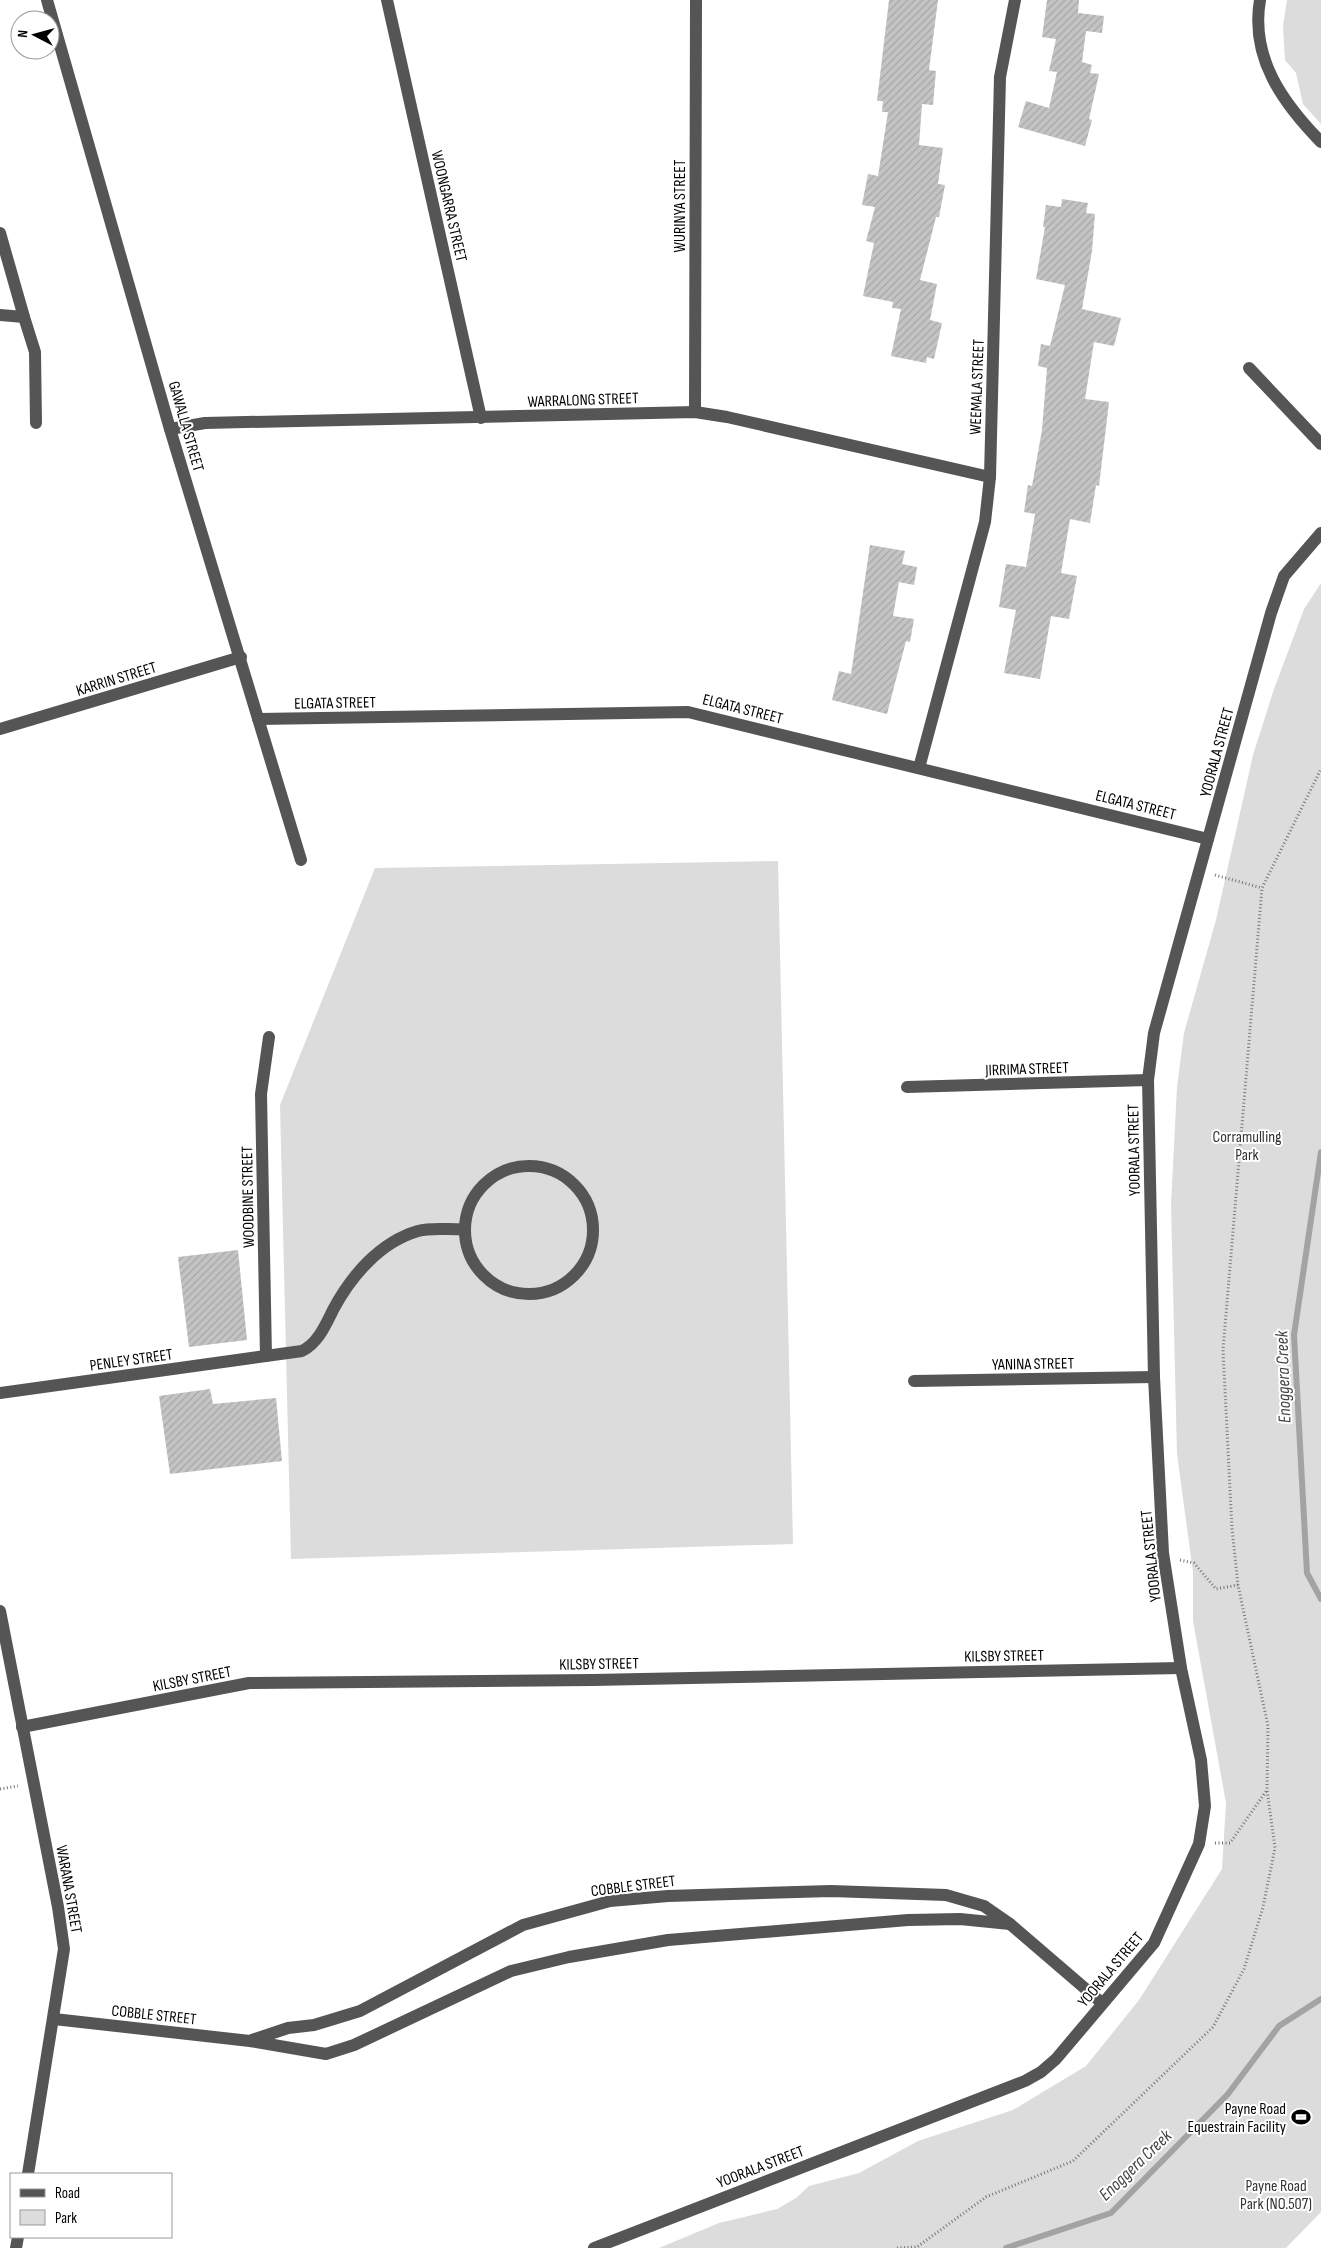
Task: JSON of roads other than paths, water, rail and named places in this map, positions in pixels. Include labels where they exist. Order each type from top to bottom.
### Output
[{"type":"street","name":"GAWALLA STREET","points":[[47,0],[170,429],[241,657],[301,860]]},
{"type":"street","name":"WOONGARRA STREET","points":[[387,0],[481,418]]},
{"type":"street","name":"WURINYA STREET","points":[[695,412],[696,0]]},
{"type":"street","name":"WEEMALA STREET","points":[[919,768],[985,522],[990,477],[1000,77],[1015,0]]},
{"type":"street","points":[[1260,0],[1258,14],[1261,54],[1283,99],[1321,142]]},
{"type":"street","points":[[0,233],[35,352],[36,423]]},
{"type":"street","points":[[0,315],[24,317]]},
{"type":"street","points":[[1249,368],[1321,444]]},
{"type":"street","name":"WARRALONG STREET","points":[[170,429],[205,423],[695,412],[727,417],[990,477]]},
{"type":"street","name":"YOORALA STREET","points":[[594,2248],[1025,2081],[1041,2072],[1056,2059],[1154,1943],[1199,1844],[1204,1806],[1201,1760],[1181,1668],[1164,1556],[1154,1377],[1148,1080],[1154,1033],[1271,613],[1284,576],[1321,533]]},
{"type":"street","name":"KARRIN STREET","points":[[0,729],[241,657]]},
{"type":"street","name":"ELGATA STREET","points":[[258,719],[688,712],[1208,839]]},
{"type":"street","name":"WOODBINE STREET","points":[[266,1356],[260,1094],[269,1037]]},
{"type":"street","name":"JIRRIMA STREET","points":[[907,1087],[1148,1080]]},
{"type":"street","points":[[517,1166],[539,1166],[560,1173],[577,1186],[589,1205],[594,1227],[592,1248],[578,1272],[569,1282],[551,1292],[530,1296],[504,1290],[491,1283],[476,1268],[467,1250],[464,1229],[469,1208],[480,1189],[496,1174],[517,1166]]},
{"type":"street","name":"PENLEY STREET","points":[[0,1393],[302,1351],[311,1346],[353,1279],[375,1256],[396,1240],[420,1230],[464,1229]]},
{"type":"street","name":"YANINA STREET","points":[[914,1381],[1154,1377]]},
{"type":"street","name":"WARANA STREET","points":[[0,1611],[58,1907],[64,1949],[28,2173]]},
{"type":"street","name":"KILSBY STREET","points":[[22,1727],[249,1684],[593,1680],[1181,1668]]},
{"type":"street","name":"COBBLE STREET","points":[[250,2041],[288,2028],[314,2025],[360,2011],[523,1925],[610,1901],[668,1896],[831,1891],[946,1895],[984,1906],[1010,1924],[1102,2003]]},
{"type":"street","name":"COBBLE STREET","points":[[54,2019],[250,2041],[326,2054],[354,2045],[511,1971],[569,1957],[668,1940],[908,1920],[960,1919],[1010,1924]]},
{"type":"waterway","name":"Enoggera Creek","points":[[1321,1152],[1294,1335],[1307,1573],[1321,1599]]},
{"type":"waterway","name":"Enoggera Creek","points":[[1006,2248],[1111,2213],[1228,2094],[1279,2026],[1321,1999]]},
{"type":"place","name":"Payne Road Equestrain Facility","points":[[1301,2117]]},
{"type":"park label","name":"Corramulling Park","points":[[1247,1145]]},
{"type":"park label","name":"Payne Road Park (NO.507)","points":[[1276,2194]]}]
